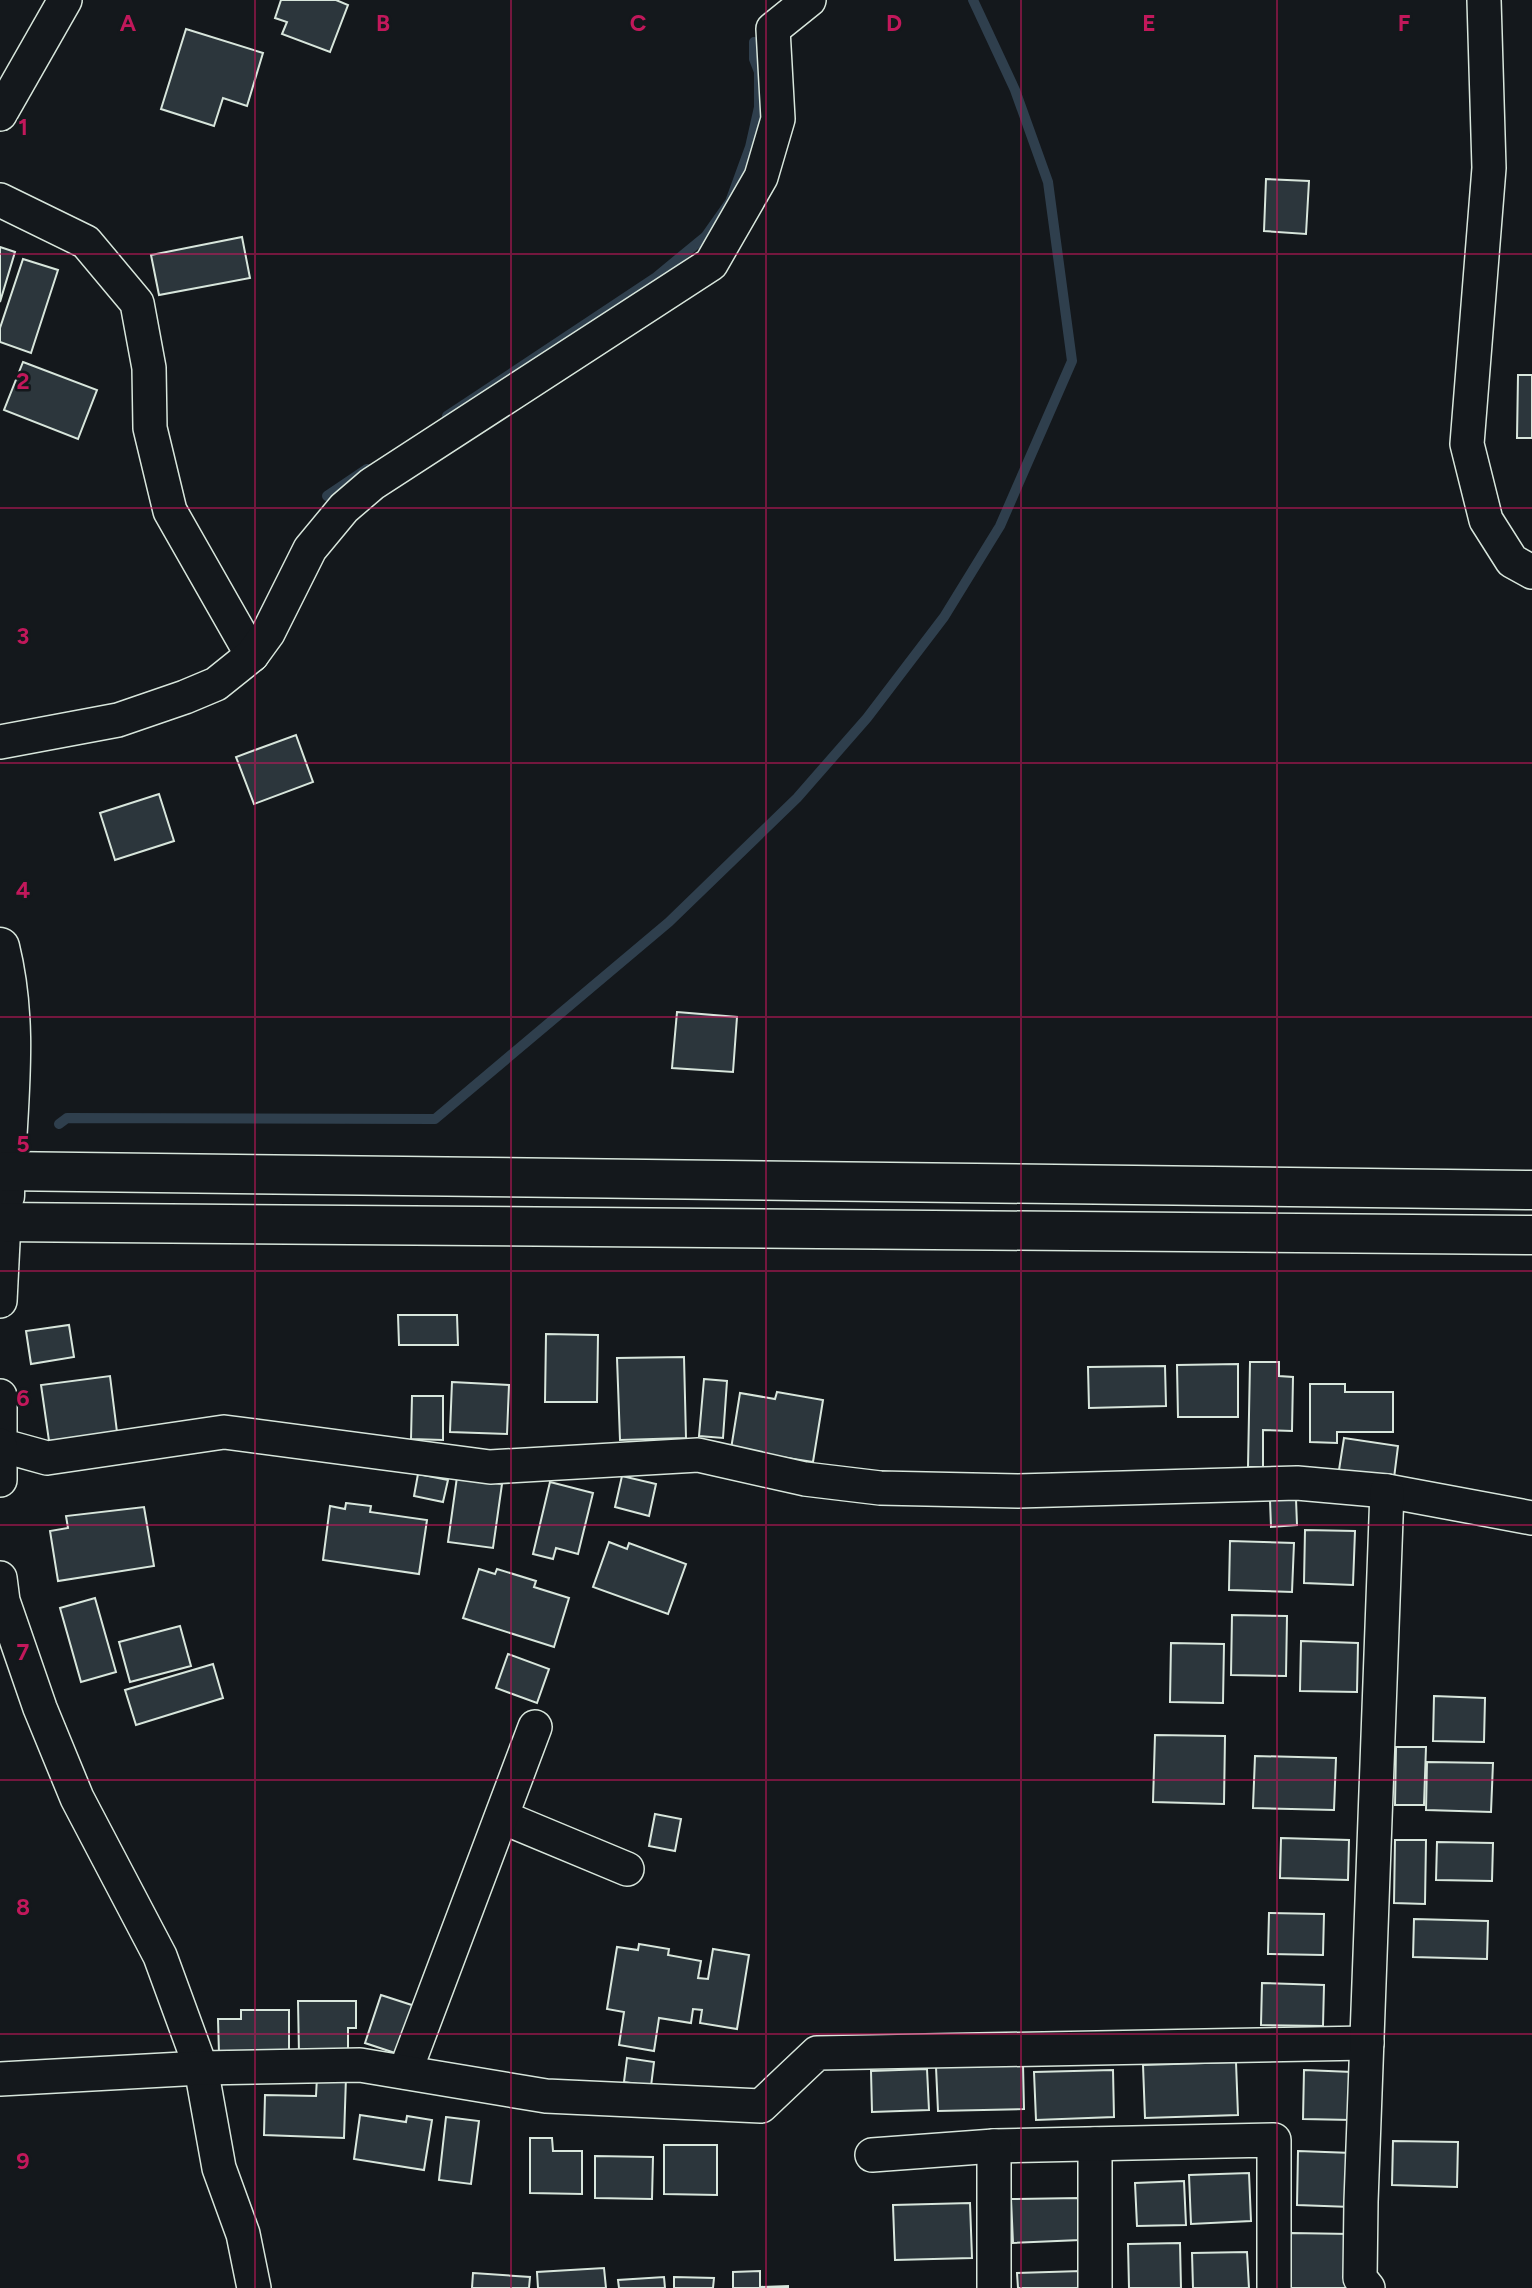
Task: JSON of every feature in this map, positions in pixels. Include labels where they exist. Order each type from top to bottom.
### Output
[{"type":"street","points":[[0,114],[65,0]]},
{"type":"street","points":[[0,742],[118,720],[185,698],[216,684],[252,655],[268,633],[310,549],[344,508],[372,484],[711,264],[761,177],[778,119],[773,29],[809,0]]},
{"type":"street","points":[[1484,0],[1489,168],[1467,444],[1486,520],[1512,561],[1532,572]]},
{"type":"street","points":[[0,200],[86,242],[137,303],[149,368],[150,428],[170,512],[252,655]]},
{"type":"street","points":[[0,947],[7,982],[12,1045],[3,1171],[0,1301]]},
{"type":"street","points":[[3,1171],[1532,1191]]},
{"type":"street","points":[[2,1222],[1532,1235]]},
{"type":"street","points":[[0,1396],[0,1480]]},
{"type":"street","points":[[1,1445],[47,1458],[224,1432],[490,1467],[698,1455],[805,1479],[880,1488],[1018,1491],[1297,1483],[1387,1490],[1532,1518]]},
{"type":"street","points":[[1368,2288],[1360,2278],[1387,1490]]},
{"type":"street","points":[[0,1578],[3,1601],[40,1708],[77,1798],[160,1956],[201,2067],[219,2168],[243,2234],[254,2288]]},
{"type":"street","points":[[405,2072],[536,1727]]},
{"type":"street","points":[[502,1817],[627,1868]]},
{"type":"street","points":[[0,2080],[201,2067],[360,2065],[546,2096],[761,2106],[817,2053],[1367,2043]]},
{"type":"street","points":[[872,2155],[994,2146],[1274,2140],[1274,2288]]},
{"type":"street","points":[[1095,2144],[1095,2288]]},
{"type":"street","points":[[994,2146],[994,2288]]},
{"type":"building","points":[[281,0],[336,0],[348,5],[330,52],[282,34],[287,22],[275,18]]},
{"type":"building","points":[[186,29],[263,53],[247,106],[223,98],[214,126],[161,109]]},
{"type":"building","points":[[1266,179],[1309,181],[1306,234],[1264,231]]},
{"type":"building","points":[[242,237],[250,278],[159,295],[151,255]]},
{"type":"building","points":[[0,247],[15,252],[0,302]]},
{"type":"building","points":[[23,259],[58,270],[31,353],[0,342],[0,328]]},
{"type":"building","points":[[23,362],[97,390],[78,439],[4,410]]},
{"type":"building","points":[[1518,375],[1532,375],[1532,438],[1517,438]]},
{"type":"building","points":[[296,735],[313,782],[254,804],[236,757]]},
{"type":"building","points":[[159,794],[174,841],[115,860],[100,813]]},
{"type":"building","points":[[677,1012],[737,1017],[733,1072],[672,1068]]},
{"type":"building","points":[[398,1315],[457,1315],[458,1345],[399,1345]]},
{"type":"building","points":[[69,1325],[74,1357],[31,1364],[26,1331]]},
{"type":"building","points":[[546,1334],[598,1335],[597,1402],[545,1402]]},
{"type":"building","points":[[684,1357],[686,1438],[620,1440],[617,1358]]},
{"type":"building","points":[[1250,1362],[1279,1362],[1279,1376],[1293,1377],[1292,1431],[1263,1430],[1263,1467],[1248,1467]]},
{"type":"building","points":[[1238,1364],[1238,1417],[1178,1417],[1177,1365]]},
{"type":"building","points":[[1165,1366],[1166,1406],[1089,1408],[1088,1367]]},
{"type":"building","points":[[110,1376],[117,1432],[49,1441],[41,1385]]},
{"type":"building","points":[[704,1379],[727,1381],[723,1438],[699,1436]]},
{"type":"building","points":[[452,1382],[509,1385],[507,1434],[450,1432]]},
{"type":"building","points":[[1310,1384],[1345,1384],[1345,1392],[1393,1392],[1393,1432],[1337,1432],[1337,1443],[1310,1442]]},
{"type":"building","points":[[777,1392],[823,1400],[813,1462],[731,1449],[740,1393],[775,1399]]},
{"type":"building","points":[[412,1396],[443,1396],[443,1440],[411,1439]]},
{"type":"building","points":[[1344,1438],[1398,1446],[1394,1478],[1339,1470]]},
{"type":"building","points":[[418,1474],[448,1480],[443,1502],[414,1496]]},
{"type":"building","points":[[622,1476],[656,1484],[649,1516],[615,1507]]},
{"type":"building","points":[[457,1477],[502,1484],[493,1548],[448,1542]]},
{"type":"building","points":[[550,1482],[593,1493],[578,1554],[556,1548],[553,1559],[533,1554]]},
{"type":"building","points":[[1296,1499],[1297,1525],[1271,1527],[1270,1500]]},
{"type":"building","points":[[346,1503],[371,1506],[370,1512],[427,1520],[419,1574],[323,1560],[330,1506],[345,1509]]},
{"type":"building","points":[[144,1507],[154,1566],[58,1581],[50,1531],[68,1528],[66,1516]]},
{"type":"building","points":[[1305,1530],[1355,1531],[1353,1585],[1304,1583]]},
{"type":"building","points":[[1230,1541],[1294,1543],[1292,1592],[1229,1590]]},
{"type":"building","points":[[609,1542],[627,1549],[629,1543],[686,1564],[668,1614],[593,1587]]},
{"type":"building","points":[[479,1569],[495,1574],[497,1569],[536,1581],[534,1587],[569,1598],[554,1647],[463,1618]]},
{"type":"building","points":[[95,1598],[116,1672],[81,1682],[60,1608]]},
{"type":"building","points":[[1232,1615],[1287,1616],[1286,1676],[1231,1675]]},
{"type":"building","points":[[180,1626],[191,1666],[130,1682],[119,1642]]},
{"type":"building","points":[[1301,1641],[1358,1643],[1357,1692],[1300,1691]]},
{"type":"building","points":[[1171,1643],[1224,1644],[1223,1703],[1170,1702]]},
{"type":"building","points":[[508,1654],[549,1669],[537,1703],[496,1688]]},
{"type":"building","points":[[213,1664],[223,1698],[136,1725],[125,1690]]},
{"type":"building","points":[[1434,1696],[1485,1698],[1484,1742],[1433,1741]]},
{"type":"building","points":[[1155,1735],[1225,1736],[1224,1804],[1153,1802]]},
{"type":"building","points":[[1396,1747],[1426,1747],[1424,1805],[1395,1805]]},
{"type":"building","points":[[1255,1756],[1336,1758],[1334,1810],[1253,1808]]},
{"type":"building","points":[[1427,1762],[1493,1763],[1491,1812],[1426,1810]]},
{"type":"building","points":[[655,1814],[681,1819],[675,1851],[649,1846]]},
{"type":"building","points":[[1281,1838],[1349,1840],[1348,1880],[1280,1878]]},
{"type":"building","points":[[1395,1840],[1426,1840],[1425,1904],[1394,1903]]},
{"type":"building","points":[[1437,1842],[1493,1843],[1492,1881],[1436,1880]]},
{"type":"building","points":[[1269,1913],[1324,1914],[1323,1955],[1268,1954]]},
{"type":"building","points":[[1414,1919],[1488,1921],[1487,1959],[1413,1957]]},
{"type":"building","points":[[639,1944],[669,1949],[668,1955],[701,1961],[698,1978],[708,1979],[713,1949],[749,1955],[737,2029],[700,2023],[702,2010],[693,2009],[691,2023],[659,2018],[654,2051],[619,2045],[624,2012],[607,2009],[617,1947],[638,1950]]},
{"type":"building","points":[[1262,1983],[1324,1985],[1323,2026],[1261,2025]]},
{"type":"building","points":[[381,1995],[424,2009],[407,2057],[365,2043]]},
{"type":"building","points":[[298,2001],[356,2001],[356,2028],[348,2028],[348,2054],[299,2054]]},
{"type":"building","points":[[241,2010],[289,2010],[289,2053],[219,2054],[218,2019],[241,2019]]},
{"type":"building","points":[[627,2058],[654,2062],[651,2086],[624,2082]]},
{"type":"building","points":[[1236,2062],[1238,2115],[1145,2118],[1143,2065]]},
{"type":"building","points":[[1023,2064],[1024,2109],[938,2111],[936,2067]]},
{"type":"building","points":[[927,2069],[929,2110],[872,2112],[871,2071]]},
{"type":"building","points":[[1113,2070],[1114,2117],[1036,2120],[1034,2072]]},
{"type":"building","points":[[1304,2070],[1352,2072],[1352,2120],[1303,2119]]},
{"type":"building","points":[[317,2077],[346,2077],[344,2138],[264,2135],[265,2095],[316,2096]]},
{"type":"building","points":[[360,2115],[406,2122],[407,2116],[432,2120],[424,2170],[354,2159]]},
{"type":"building","points":[[446,2117],[479,2121],[471,2184],[439,2180]]},
{"type":"building","points":[[530,2138],[552,2138],[553,2151],[582,2151],[582,2194],[530,2193]]},
{"type":"building","points":[[1393,2141],[1458,2142],[1457,2187],[1392,2185]]},
{"type":"building","points":[[664,2145],[717,2145],[717,2195],[664,2194]]},
{"type":"building","points":[[1298,2151],[1352,2153],[1351,2207],[1297,2205]]},
{"type":"building","points":[[595,2156],[653,2157],[652,2199],[595,2198]]},
{"type":"building","points":[[1249,2173],[1251,2221],[1191,2224],[1189,2175]]},
{"type":"building","points":[[1184,2181],[1186,2225],[1137,2226],[1135,2183]]},
{"type":"building","points":[[1079,2198],[1080,2240],[1013,2243],[1011,2199]]},
{"type":"building","points":[[970,2203],[972,2258],[895,2260],[893,2205]]},
{"type":"building","points":[[1291,2233],[1351,2234],[1350,2288],[1290,2288]]},
{"type":"building","points":[[1180,2243],[1181,2288],[1129,2288],[1128,2244]]},
{"type":"building","points":[[1247,2252],[1249,2288],[1193,2288],[1192,2253]]},
{"type":"building","points":[[604,2268],[606,2288],[538,2288],[537,2272]]},
{"type":"building","points":[[760,2271],[760,2287],[788,2288],[733,2288],[733,2272]]},
{"type":"building","points":[[1081,2271],[1081,2288],[1018,2288],[1017,2273]]},
{"type":"building","points":[[473,2273],[530,2277],[529,2288],[472,2288]]},
{"type":"building","points":[[664,2277],[665,2288],[619,2288],[618,2280]]},
{"type":"building","points":[[674,2277],[714,2278],[713,2288],[674,2288]]},
{"type":"waterway","points":[[59,1124],[67,1118],[435,1119],[669,922],[797,798],[867,718],[944,617],[1000,526],[1072,361],[1048,182],[1015,90],[973,0]]},
{"type":"waterway","points":[[447,416],[655,278],[706,236],[730,202],[750,147],[759,107],[759,72],[754,59],[754,42]]},
{"type":"waterway","points":[[327,496],[367,469]]}]
